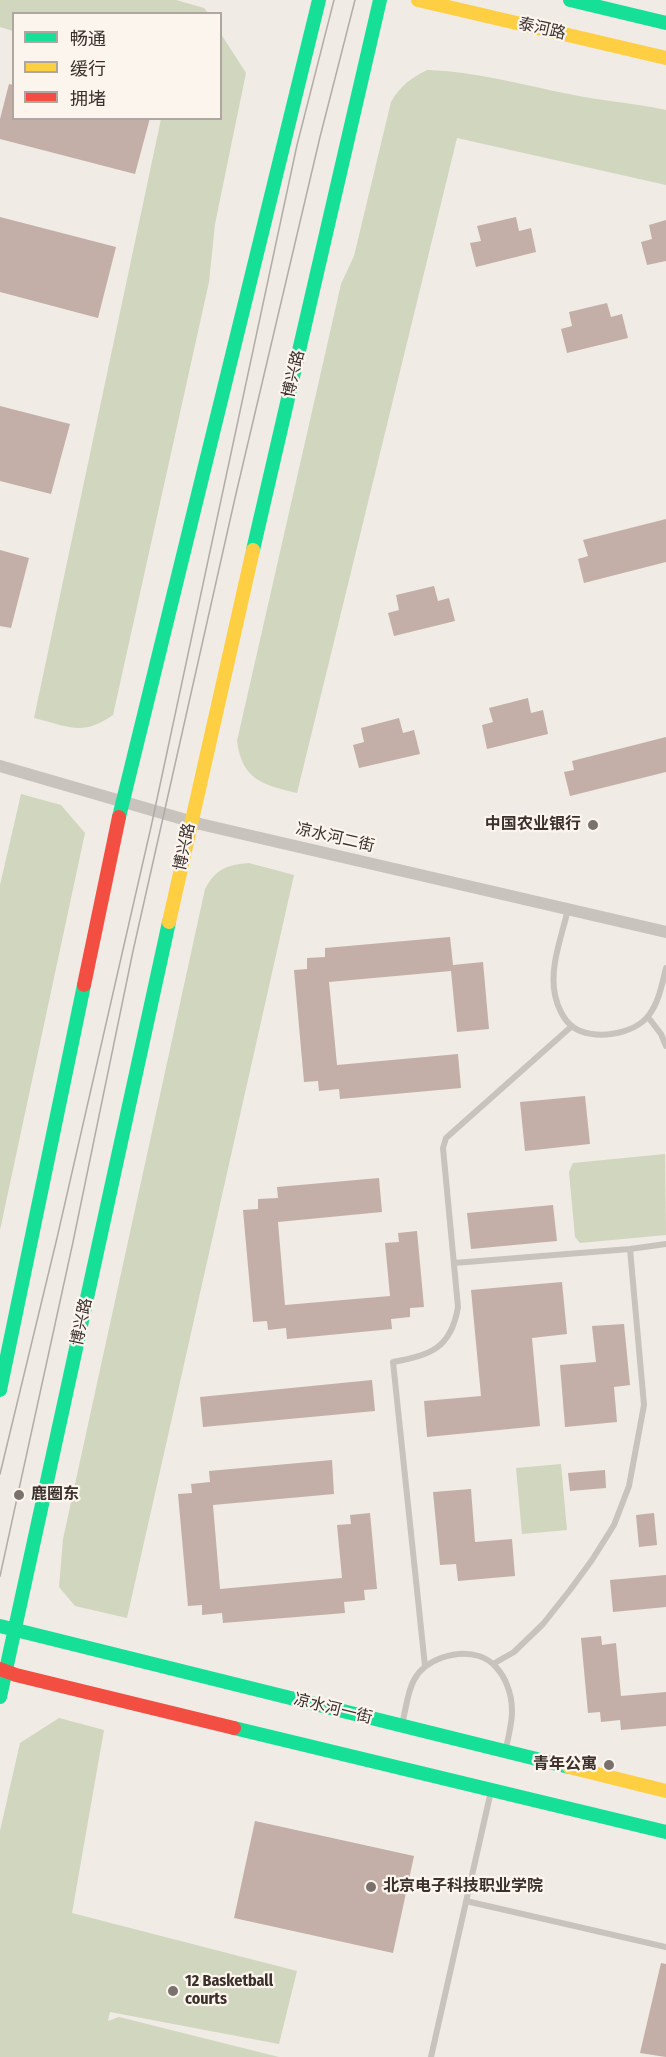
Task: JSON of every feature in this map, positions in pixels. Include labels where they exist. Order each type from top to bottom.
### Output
[{"type":"main road","points":[[0,1390],[122,801],[319,0]]},
{"type":"main road","name":"博兴路","points":[[0,1697],[3,1669],[16,1630],[191,821],[380,0]]},
{"type":"main road","name":"泰河路","points":[[417,0],[666,58]]},
{"type":"main road","points":[[570,0],[666,23]]},
{"type":"main road","name":"凉水河一街","points":[[0,1626],[666,1791]]},
{"type":"main road","points":[[3,1669],[16,1675],[666,1832]]},
{"type":"street","name":"凉水河二街","points":[[0,766],[191,821],[666,932]]},
{"type":"lane","points":[[568,909],[553,975],[555,994],[561,1012],[572,1026],[591,1034],[611,1035],[628,1029],[648,1017],[658,1000],[666,968]]},
{"type":"lane","points":[[648,1017],[661,1034],[666,1046]]},
{"type":"lane","points":[[425,1666],[393,1362],[423,1357],[438,1347],[456,1321],[458,1307],[443,1149],[446,1138],[572,1026]]},
{"type":"lane","points":[[454,1263],[666,1244]]},
{"type":"lane","points":[[493,1664],[514,1652],[536,1631],[570,1590],[614,1525],[629,1486],[644,1405],[630,1248]]},
{"type":"lane","points":[[402,1726],[414,1679],[425,1666],[445,1657],[463,1654],[479,1656],[493,1664],[507,1684],[513,1714],[505,1752]]},
{"type":"lane","points":[[431,2057],[491,1791]]},
{"type":"lane","points":[[466,1901],[666,1947]]},
{"type":"green space","points":[[0,0],[176,0],[204,8],[207,12],[12,12],[12,31],[0,27]]},
{"type":"green space","points":[[222,36],[246,73],[215,224],[209,282],[113,715],[102,722],[83,728],[34,718],[161,120],[222,120]]},
{"type":"green space","points":[[427,70],[481,76],[666,110],[666,185],[457,138],[297,793],[256,779],[244,764],[237,741],[341,284],[354,256],[391,102],[406,83]]},
{"type":"green space","points":[[21,794],[61,805],[85,833],[0,1230],[0,885]]},
{"type":"green space","points":[[249,863],[294,875],[127,1618],[75,1606],[59,1587],[63,1539],[205,889],[222,869]]},
{"type":"green space","points":[[665,1154],[666,1235],[580,1243],[575,1237],[569,1172],[573,1163]]},
{"type":"green space","points":[[561,1464],[567,1530],[522,1534],[516,1468]]},
{"type":"green space","points":[[59,1718],[104,1730],[72,1913],[297,1971],[279,2044],[110,2012],[108,2021],[119,2017],[279,2057],[0,2057],[0,1831],[20,1743]]},
{"type":"building","points":[[9,84],[12,85],[12,120],[149,120],[135,174],[0,139],[0,119]]},
{"type":"building","points":[[0,217],[116,247],[98,318],[0,292]]},
{"type":"building","points":[[516,217],[519,231],[531,228],[536,252],[476,267],[470,243],[481,241],[477,226]]},
{"type":"building","points":[[666,220],[666,261],[647,265],[641,242],[652,239],[649,225]]},
{"type":"building","points":[[607,303],[611,317],[622,314],[628,338],[567,353],[561,329],[572,326],[569,312]]},
{"type":"building","points":[[0,406],[70,424],[51,494],[0,481]]},
{"type":"building","points":[[666,519],[666,562],[584,583],[578,559],[588,556],[583,540]]},
{"type":"building","points":[[0,550],[29,558],[11,628],[0,626]]},
{"type":"building","points":[[434,586],[438,601],[449,598],[455,621],[394,636],[388,613],[399,610],[396,595]]},
{"type":"building","points":[[528,698],[531,713],[543,710],[548,734],[487,749],[482,725],[493,722],[489,708]]},
{"type":"building","points":[[399,718],[403,733],[414,730],[420,754],[359,768],[353,745],[364,742],[361,728]]},
{"type":"building","points":[[666,737],[666,772],[570,796],[564,772],[574,770],[572,761]]},
{"type":"building","points":[[450,937],[453,965],[483,962],[489,1029],[457,1032],[451,971],[329,982],[337,1065],[458,1054],[461,1088],[340,1099],[339,1089],[319,1091],[318,1081],[304,1082],[294,970],[307,969],[307,958],[325,957],[325,948]]},
{"type":"building","points":[[585,1096],[590,1144],[525,1151],[520,1102]]},
{"type":"building","points":[[379,1178],[382,1212],[278,1222],[285,1305],[390,1296],[385,1243],[399,1242],[398,1233],[417,1231],[424,1307],[410,1308],[410,1317],[391,1319],[392,1329],[287,1339],[286,1328],[268,1330],[267,1321],[253,1322],[243,1210],[258,1209],[258,1199],[278,1198],[277,1187]]},
{"type":"building","points":[[553,1205],[557,1241],[471,1249],[467,1213]]},
{"type":"building","points":[[562,1282],[567,1334],[532,1338],[540,1426],[427,1437],[424,1401],[481,1396],[471,1290]]},
{"type":"building","points":[[624,1324],[630,1385],[614,1387],[617,1422],[565,1427],[560,1365],[596,1362],[592,1326]]},
{"type":"building","points":[[372,1380],[375,1411],[203,1427],[200,1397]]},
{"type":"building","points":[[332,1460],[334,1494],[213,1505],[220,1589],[342,1578],[337,1525],[351,1524],[350,1515],[370,1513],[377,1589],[364,1590],[365,1600],[344,1602],[345,1613],[223,1623],[222,1613],[202,1615],[202,1605],[188,1606],[178,1494],[192,1493],[191,1484],[210,1482],[209,1471]]},
{"type":"building","points":[[605,1470],[606,1488],[570,1491],[568,1473]]},
{"type":"building","points":[[471,1489],[475,1542],[512,1539],[515,1576],[458,1581],[456,1564],[440,1565],[433,1492]]},
{"type":"building","points":[[654,1513],[657,1545],[639,1547],[636,1515]]},
{"type":"building","points":[[666,1575],[666,1607],[613,1612],[610,1580]]},
{"type":"building","points":[[601,1636],[602,1645],[616,1643],[621,1696],[666,1692],[666,1726],[621,1730],[620,1720],[601,1722],[600,1712],[588,1713],[581,1638]]},
{"type":"building","points":[[255,1821],[414,1856],[393,1953],[234,1918]]},
{"type":"building","points":[[661,1963],[666,1964],[666,2057],[640,2053]]},
{"type":"tram line","points":[[0,1474],[57,1238],[151,827],[297,145],[334,0]]},
{"type":"tram line","points":[[0,1576],[73,1242],[133,951],[235,498],[320,137],[355,0]]},
{"type":"traffic: fast","points":[[119,817],[319,0]]},
{"type":"traffic: fast","points":[[253,550],[380,0]]},
{"type":"traffic: fast","points":[[570,0],[666,23]]},
{"type":"traffic: fast","points":[[0,1697],[169,922]]},
{"type":"traffic: fast","points":[[0,1390],[84,985]]},
{"type":"traffic: fast","points":[[0,1626],[569,1767]]},
{"type":"traffic: fast","points":[[234,1728],[666,1832]]},
{"type":"traffic: slow","points":[[418,0],[666,58]]},
{"type":"traffic: slow","points":[[169,922],[253,550]]},
{"type":"traffic: slow","points":[[569,1767],[666,1791]]},
{"type":"traffic: jam","points":[[84,985],[119,817]]},
{"type":"traffic: jam","points":[[0,1669],[16,1675],[234,1728]]},
{"type":"place","name":"中国农业银行","points":[[593,825]]},
{"type":"place","name":"鹿圈东","points":[[19,1495]]},
{"type":"place","name":"青年公寓","points":[[609,1765]]},
{"type":"place","name":"北京电子科技职业学院","points":[[371,1887]]},
{"type":"place","name":"12 Basketball courts","points":[[173,1991]]}]
